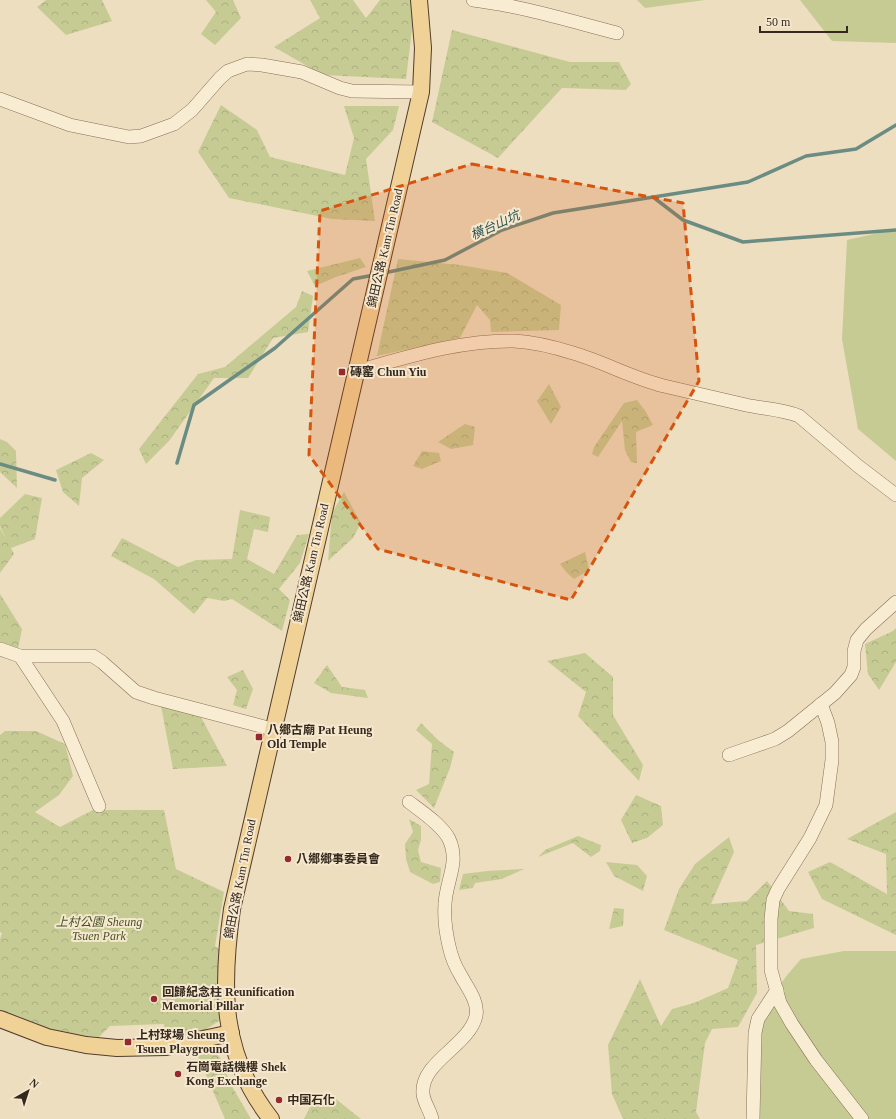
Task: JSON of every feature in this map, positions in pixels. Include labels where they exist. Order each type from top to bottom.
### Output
[{"type":"main road","name":"錦田公路 Kam Tin Road","points":[[271,1119],[263,1109],[242,1069],[235,1052],[231,1033],[226,1003],[226,991],[227,948],[232,908],[272,729],[357,371],[421,92],[423,48],[420,0]]},
{"type":"main road","points":[[0,1019],[47,1037],[86,1045],[117,1048],[166,1046],[231,1033]]},
{"type":"street","points":[[472,0],[491,2],[542,13],[617,33]]},
{"type":"street","points":[[0,99],[70,125],[129,137],[141,136],[174,124],[192,110],[228,71],[248,64],[289,68],[340,88],[352,91],[421,92]]},
{"type":"street","points":[[357,371],[429,351],[468,344],[515,341],[558,349],[574,353],[640,379],[661,385],[795,414],[809,423],[858,466],[896,495]]},
{"type":"street","points":[[729,755],[775,739],[788,731],[835,693],[852,675],[854,667],[854,651],[857,640],[866,629],[896,602]]},
{"type":"street","points":[[0,649],[20,656],[92,656],[102,662],[136,692],[272,729]]},
{"type":"street","points":[[20,656],[63,720],[99,806]]},
{"type":"street","points":[[821,704],[828,723],[832,742],[832,760],[826,805],[810,838],[778,888],[774,900],[771,919],[771,970],[780,1003],[792,1024],[816,1060],[862,1119]]},
{"type":"street","points":[[409,802],[441,828],[448,837],[452,849],[454,861],[445,904],[449,946],[459,973],[475,1001],[476,1009],[476,1016],[473,1023],[460,1042],[434,1065],[424,1082],[423,1095],[432,1119]]},
{"type":"street","points":[[753,1119],[755,1033],[758,1018],[777,990]]},
{"type":"highlighted area","points":[[472,164],[683,203],[699,381],[571,600],[378,549],[309,455],[320,211]]},
{"type":"green space","points":[[46,0],[102,0],[112,21],[66,35],[37,7]]},
{"type":"green space","points":[[206,0],[233,0],[241,18],[215,45],[201,34],[216,12]]},
{"type":"green space","points":[[310,0],[353,0],[366,18],[380,0],[414,0],[415,5],[406,79],[323,75],[274,47],[320,18]]},
{"type":"green space","points":[[637,0],[705,0],[645,8]]},
{"type":"green space","points":[[800,0],[896,0],[896,43],[832,41]]},
{"type":"green space","points":[[452,30],[570,62],[619,62],[631,84],[626,90],[562,88],[498,158],[432,122]]},
{"type":"green space","points":[[221,105],[257,130],[270,157],[345,175],[354,138],[344,106],[399,106],[393,130],[366,159],[375,221],[332,219],[229,198],[198,152]]},
{"type":"green space","points":[[896,229],[896,461],[858,429],[842,339],[847,240]]},
{"type":"green space","points":[[360,258],[366,267],[315,286],[307,271]]},
{"type":"green space","points":[[398,259],[460,265],[507,273],[561,305],[559,330],[491,332],[490,320],[477,305],[460,338],[377,356]]},
{"type":"green space","points":[[302,291],[313,296],[308,332],[273,338],[248,378],[214,378],[169,441],[146,464],[139,449],[198,374],[225,367],[296,307]]},
{"type":"green space","points":[[549,384],[561,407],[551,424],[537,401]]},
{"type":"green space","points":[[637,400],[653,425],[636,432],[637,463],[631,462],[625,450],[622,421],[598,457],[592,454],[594,447],[624,403]]},
{"type":"green space","points":[[465,424],[475,427],[473,445],[451,449],[438,442]]},
{"type":"green space","points":[[0,439],[7,442],[16,451],[17,488],[0,472]]},
{"type":"green space","points":[[422,451],[439,453],[441,461],[422,469],[413,466]]},
{"type":"green space","points":[[91,453],[104,460],[82,478],[79,506],[63,492],[56,470]]},
{"type":"green space","points":[[344,492],[361,523],[353,538],[328,561],[332,513]]},
{"type":"green space","points":[[25,494],[42,498],[35,539],[11,548],[14,554],[0,573],[0,528],[6,539],[0,526],[0,518]]},
{"type":"green space","points":[[240,510],[270,517],[268,532],[254,529],[247,559],[274,574],[297,535],[309,534],[300,563],[279,589],[290,600],[282,631],[232,599],[224,601],[207,598],[194,614],[154,579],[111,556],[122,538],[178,567],[196,560],[232,559]]},
{"type":"green space","points":[[585,552],[589,570],[574,579],[560,564]]},
{"type":"green space","points":[[0,594],[22,629],[18,649],[0,643]]},
{"type":"green space","points":[[896,628],[896,662],[879,690],[868,674],[865,644],[893,631]]},
{"type":"green space","points":[[585,653],[613,677],[613,715],[643,765],[639,781],[578,716],[586,692],[547,661]]},
{"type":"green space","points":[[327,665],[342,687],[365,690],[368,698],[331,693],[314,683]]},
{"type":"green space","points":[[243,670],[253,689],[246,709],[233,705],[237,690],[227,677]]},
{"type":"green space","points":[[161,706],[201,717],[227,766],[173,769]]},
{"type":"green space","points":[[421,723],[438,740],[454,752],[450,768],[434,808],[416,790],[429,784],[432,744],[416,730]]},
{"type":"green space","name":"上村公園 Sheung Tsuen Park","points":[[5,731],[36,731],[65,744],[73,776],[59,795],[35,812],[60,827],[93,810],[164,810],[176,869],[224,892],[215,946],[224,952],[219,1021],[205,1030],[165,1039],[164,1024],[110,1026],[99,1037],[73,1035],[41,1027],[0,1011],[0,939],[2,933],[0,932],[0,735]]},
{"type":"green space","points":[[636,795],[661,806],[663,825],[647,838],[632,843],[621,820]]},
{"type":"green space","points":[[896,812],[896,935],[822,899],[808,872],[830,862],[887,894],[886,854],[847,839]]},
{"type":"green space","points":[[409,819],[421,826],[421,840],[418,850],[421,862],[441,868],[440,882],[433,884],[410,872],[406,859],[405,844],[413,832]]},
{"type":"green space","points":[[578,836],[601,845],[600,851],[591,857],[573,843],[538,857],[545,850]]},
{"type":"green space","points":[[729,837],[734,852],[711,904],[747,901],[767,881],[789,911],[813,914],[814,928],[756,945],[757,993],[738,1027],[712,1029],[705,1043],[696,1112],[700,1119],[623,1119],[612,1094],[608,1045],[640,979],[661,1026],[672,1009],[694,1003],[728,988],[738,960],[664,930],[679,889],[695,864]]},
{"type":"green space","points":[[606,862],[637,865],[647,876],[643,891],[614,876]]},
{"type":"green space","points":[[524,869],[502,879],[475,883],[473,888],[459,890],[463,874]]},
{"type":"green space","points":[[614,908],[624,909],[623,926],[609,929]]},
{"type":"green space","points":[[844,951],[896,951],[896,1119],[760,1119],[762,1009],[801,959]]},
{"type":"green space","points":[[208,1051],[215,1052],[221,1059],[230,1083],[251,1119],[225,1119],[197,1054]]},
{"type":"green space","points":[[327,1092],[361,1119],[304,1119],[311,1105]]},
{"type":"waterway","name":"橫台山坑","points":[[384,273],[445,260],[502,230],[553,213],[748,182],[806,156],[856,149],[896,125]]},
{"type":"waterway","points":[[653,197],[683,220],[743,242],[896,230]]},
{"type":"waterway","name":"橫台山坑","points":[[177,463],[194,405],[275,348],[353,279],[374,275]]},
{"type":"waterway","points":[[0,464],[55,480]]},
{"type":"place","name":"磚窰 Chun Yiu","points":[[342,372]]},
{"type":"place","name":"八鄉古廟 Pat Heung Old Temple","points":[[259,737]]},
{"type":"place","name":"八鄉鄉事委員會","points":[[288,859]]},
{"type":"place","name":"回歸紀念柱 Reunification Memorial Pillar","points":[[154,999]]},
{"type":"place","name":"上村球場 Sheung Tsuen Playground","points":[[128,1042]]},
{"type":"place","name":"石崗電話機樓 Shek Kong Exchange","points":[[178,1074]]},
{"type":"place","name":"中国石化","points":[[279,1100]]}]
